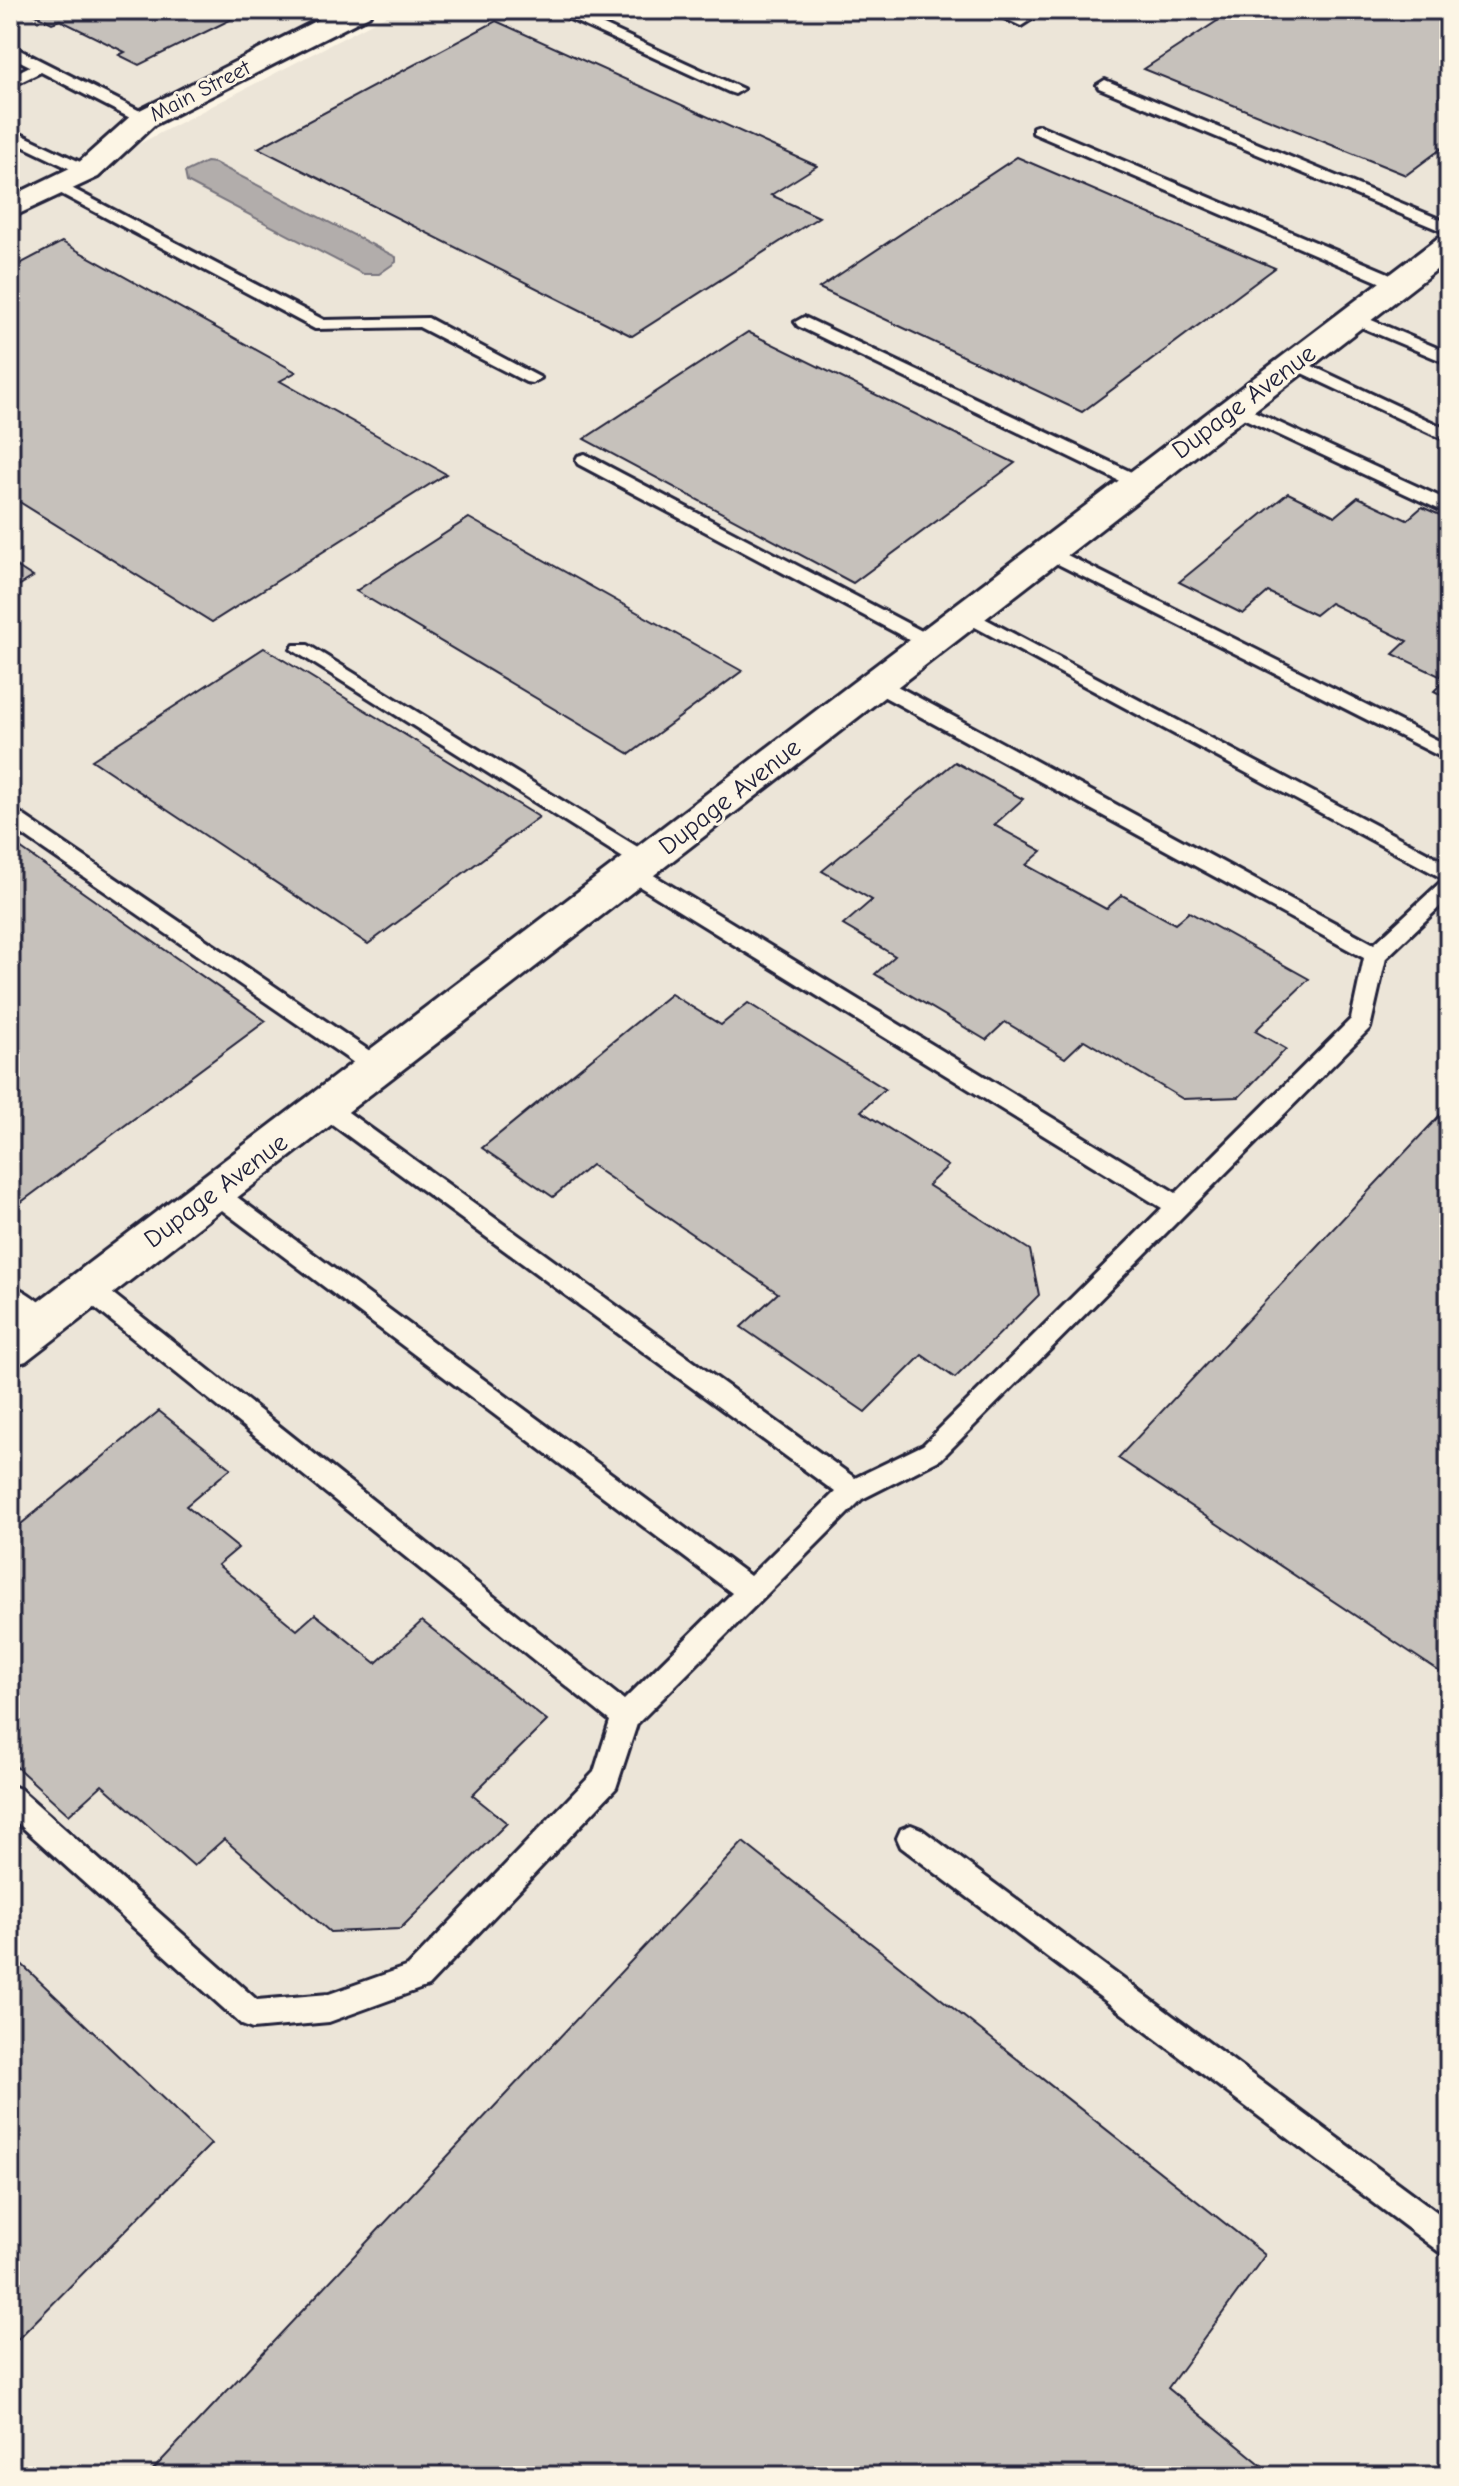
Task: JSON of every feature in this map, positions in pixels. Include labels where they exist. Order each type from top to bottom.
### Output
[{"type":"street","name":"Main Street","points":[[10,209],[87,171],[144,119],[359,10]]},
{"type":"street","name":"Dupage Avenue","points":[[10,1348],[1449,245]]},
{"type":"lane","points":[[558,10],[735,89]]},
{"type":"lane","points":[[995,10],[1021,21],[1038,10]]},
{"type":"lane","points":[[10,50],[144,119]]},
{"type":"lane","points":[[10,82],[42,66]]},
{"type":"lane","points":[[1105,85],[1449,229]]},
{"type":"lane","points":[[1039,130],[1399,284]]},
{"type":"lane","points":[[10,134],[87,171]]},
{"type":"lane","points":[[58,186],[321,325],[422,322],[532,378]]},
{"type":"lane","points":[[1355,318],[1449,359]]},
{"type":"lane","points":[[804,322],[1139,483]]},
{"type":"lane","points":[[1295,363],[1449,437]]},
{"type":"lane","points":[[1236,408],[1449,508]]},
{"type":"lane","points":[[585,460],[930,643]]},
{"type":"lane","points":[[1049,552],[1449,754]]},
{"type":"lane","points":[[967,615],[1449,873]]},
{"type":"lane","points":[[301,649],[639,867],[1178,1206]]},
{"type":"lane","points":[[877,684],[1376,955]]},
{"type":"lane","points":[[10,816],[378,1068]]},
{"type":"lane","points":[[10,1798],[252,2015],[329,2008],[418,1976],[606,1779],[625,1717],[853,1491],[932,1452],[1362,1022],[1376,955],[1449,885]]},
{"type":"lane","points":[[326,1108],[853,1491]]},
{"type":"lane","points":[[214,1192],[751,1592]]},
{"type":"lane","points":[[88,1288],[625,1717]]},
{"type":"lane","points":[[10,1295],[44,1322]]},
{"type":"lane","points":[[911,1838],[1449,2240]]},
{"type":"shaded area","points":[[10,10],[341,10],[125,118],[66,173],[10,201]]},
{"type":"shaded area","points":[[397,10],[1449,10],[1449,2476],[10,2476],[10,211]]},
{"type":"shaded area","points":[[206,162],[215,163],[396,257],[396,262],[379,274],[363,274],[187,182],[185,172]]},
{"type":"building","points":[[26,10],[250,10],[139,65],[119,55],[125,52],[60,20],[52,23]]},
{"type":"building","points":[[1234,10],[1449,10],[1449,143],[1406,175],[1144,69]]},
{"type":"building","points":[[496,21],[817,166],[771,195],[819,217],[632,336],[258,148]]},
{"type":"building","points":[[1017,157],[1275,268],[1082,412],[819,288]]},
{"type":"building","points":[[62,242],[296,372],[280,381],[446,474],[212,622],[10,496],[10,269]]},
{"type":"building","points":[[748,332],[1015,463],[853,583],[584,439]]},
{"type":"building","points":[[1288,493],[1335,516],[1358,497],[1407,520],[1422,507],[1449,519],[1449,699],[1434,691],[1446,679],[1393,654],[1407,641],[1330,603],[1315,615],[1268,592],[1243,614],[1179,582]]},
{"type":"building","points":[[469,518],[742,671],[630,754],[356,591]]},
{"type":"building","points":[[10,562],[33,577],[10,591]]},
{"type":"building","points":[[264,648],[539,817],[368,944],[92,760]]},
{"type":"building","points":[[955,762],[1023,799],[994,825],[1042,851],[1026,865],[1106,909],[1122,895],[1175,924],[1189,912],[1309,979],[1255,1031],[1286,1049],[1239,1097],[1183,1099],[1084,1040],[1065,1058],[1005,1022],[986,1040],[875,974],[895,956],[843,925],[872,900],[822,871]]},
{"type":"building","points":[[10,841],[266,1021],[20,1203],[10,1195]]},
{"type":"building","points":[[671,994],[721,1025],[748,1003],[885,1089],[861,1111],[948,1166],[928,1185],[1030,1250],[1039,1295],[955,1378],[922,1355],[865,1412],[741,1327],[778,1293],[591,1165],[553,1197],[482,1148]]},
{"type":"building","points":[[1440,1115],[1449,1120],[1449,1678],[1118,1458]]},
{"type":"building","points":[[159,1411],[231,1468],[186,1506],[238,1548],[218,1565],[297,1630],[315,1614],[376,1663],[422,1621],[547,1721],[472,1795],[507,1823],[400,1929],[330,1932],[224,1839],[194,1866],[102,1785],[69,1815],[10,1761],[10,1533]]},
{"type":"building","points":[[743,1842],[1265,2255],[1168,2388],[1275,2476],[147,2476]]},
{"type":"building","points":[[10,1953],[211,2144],[10,2347]]}]
